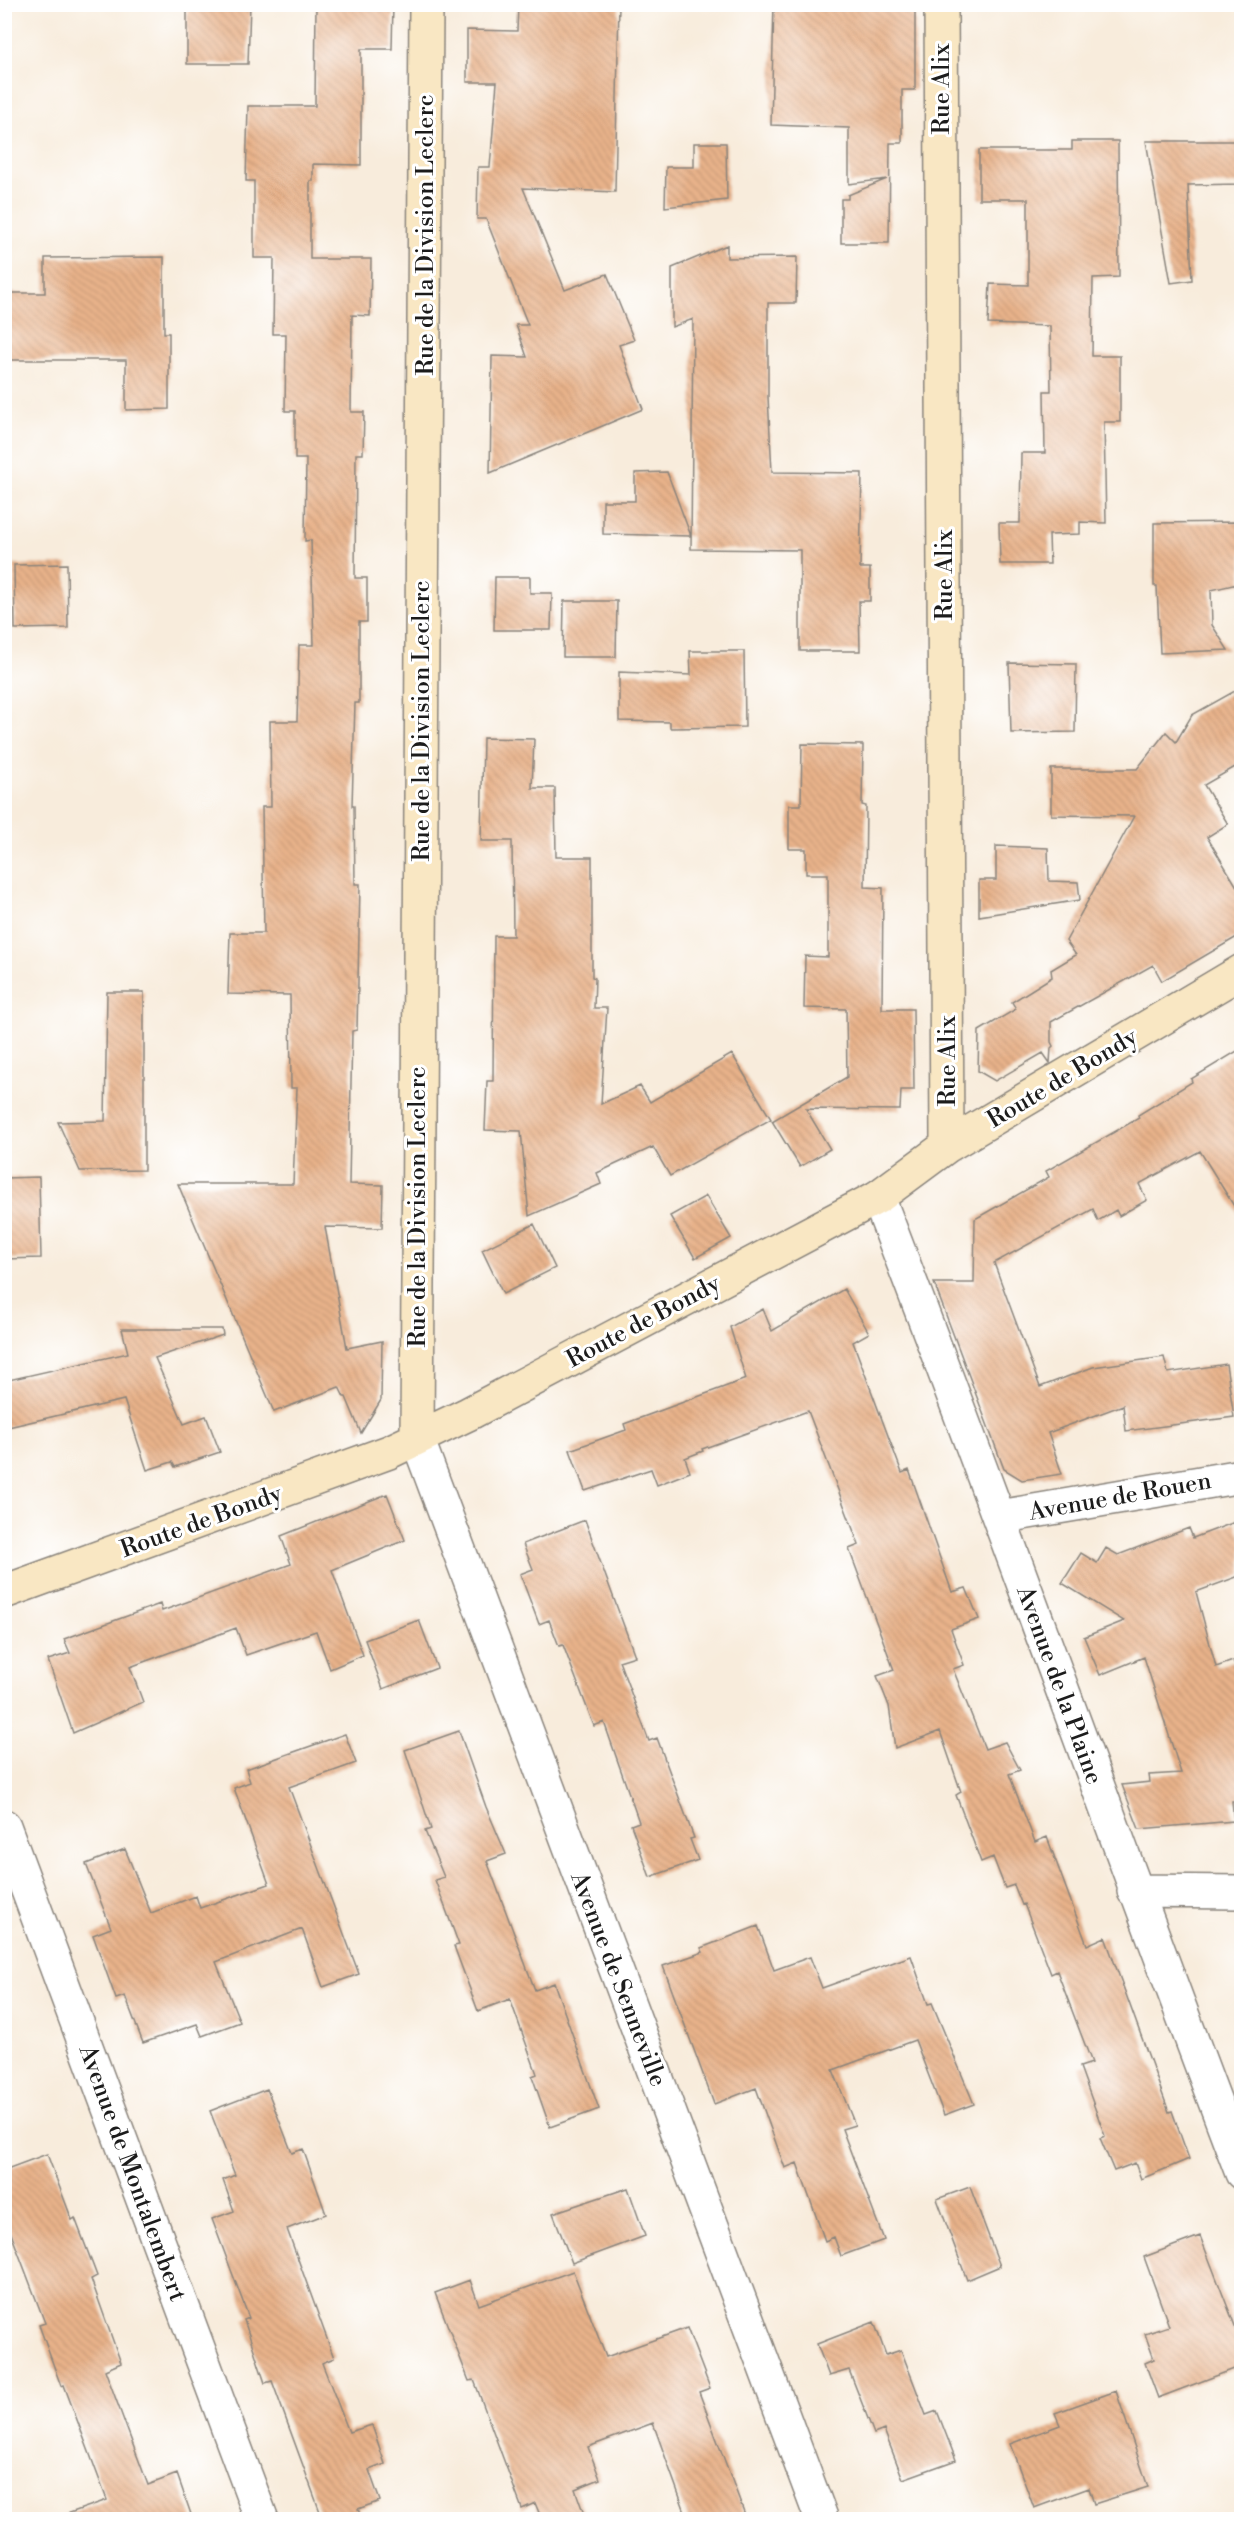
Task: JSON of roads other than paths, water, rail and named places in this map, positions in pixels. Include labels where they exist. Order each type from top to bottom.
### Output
[{"type":"street","name":"Rue de la Division Leclerc","points":[[417,1438],[426,4]]},
{"type":"street","name":"Rue Alix","points":[[940,4],[947,1146]]},
{"type":"street","name":"Route de Bondy","points":[[4,1592],[389,1452],[468,1414],[878,1197],[947,1146],[1242,971]]},
{"type":"street","name":"Avenue de la Plaine","points":[[878,1197],[999,1517],[1134,1891],[1242,2173]]},
{"type":"street","name":"Avenue de Senneville","points":[[417,1438],[822,2520]]},
{"type":"street","name":"Avenue de Rouen","points":[[999,1517],[1242,1476]]},
{"type":"street","name":"Avenue de Montalembert","points":[[4,1826],[262,2520]]},
{"type":"street","points":[[1134,1891],[1242,1892]]}]
